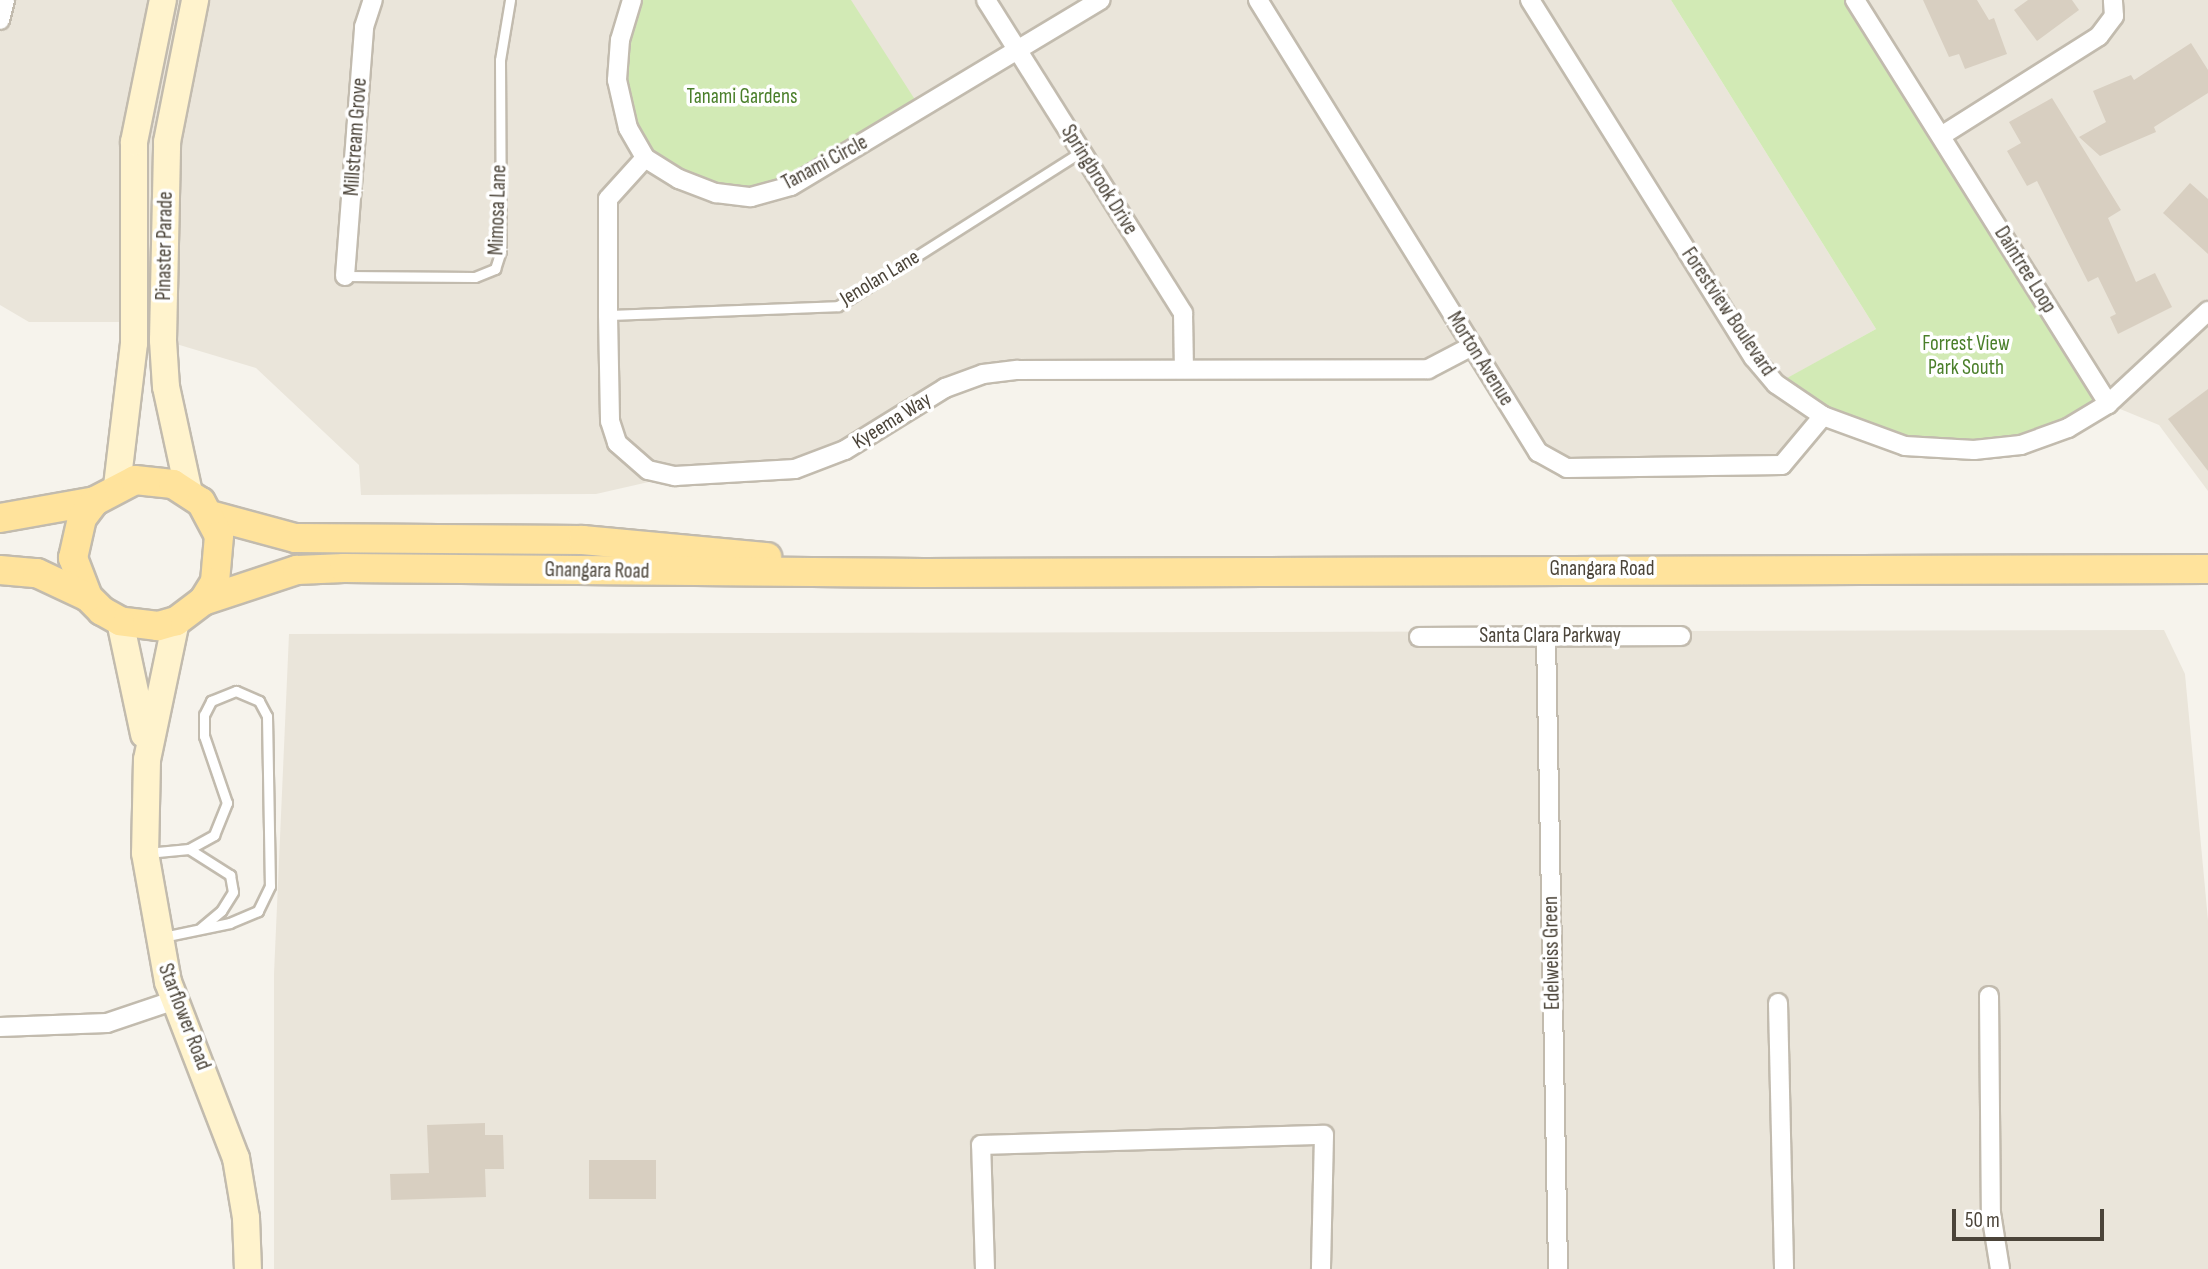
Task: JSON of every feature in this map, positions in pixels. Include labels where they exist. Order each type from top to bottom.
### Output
[{"type":"main road","name":"Pinaster Parade","points":[[106,493],[134,343],[134,142],[163,0]]},
{"type":"main road","name":"Pinaster Parade","points":[[189,493],[166,387],[163,340],[167,142],[195,0]]},
{"type":"main road","points":[[0,518],[154,480],[189,493],[211,515],[219,536],[221,559],[215,582],[203,601],[176,621],[139,626],[120,621],[88,597],[37,573],[0,570]]},
{"type":"main road","points":[[88,597],[73,558],[82,518],[106,493]]},
{"type":"main road","name":"Gnangara Road","points":[[211,515],[295,538],[583,540],[995,570]]},
{"type":"main road","name":"Gnangara Road","points":[[203,601],[297,570],[344,568],[692,573],[995,570],[2208,569]]},
{"type":"main road","name":"Starflower Road","points":[[120,621],[136,681],[147,760],[145,853],[158,938],[175,1000],[231,1138],[244,1198],[248,1269]]},
{"type":"main road","name":"Starflower Road","points":[[147,760],[176,621]]},
{"type":"street","points":[[0,20],[5,0]]},
{"type":"street","name":"Millstream Grove","points":[[345,276],[364,27],[373,0]]},
{"type":"street","name":"Tanami Circle","points":[[632,0],[620,40],[617,80],[628,128],[645,158],[678,179],[716,193],[751,197],[791,186],[1018,52],[1100,0]]},
{"type":"street","name":"Springbrook Drive","points":[[986,0],[1183,313],[1184,368]]},
{"type":"street","name":"Morton Avenue","points":[[1258,0],[1538,452],[1567,468],[1782,465],[1823,416]]},
{"type":"street","name":"Forestview Boulevard","points":[[1530,0],[1754,358],[1776,384],[1823,416],[1905,446],[1974,450],[2021,445],[2068,429],[2108,404],[2208,311]]},
{"type":"street","name":"Daintree Loop","points":[[1855,0],[2108,404]]},
{"type":"street","points":[[1941,136],[2099,36],[2114,16],[2113,0]]},
{"type":"street","name":"Kyeema Way","points":[[645,158],[608,199],[608,315],[610,421],[617,443],[648,470],[675,476],[795,469],[845,450],[945,388],[983,374],[1018,370],[1184,368],[1428,369],[1472,346]]},
{"type":"street","name":"Santa Clara Parkway","points":[[1419,637],[1682,636]]},
{"type":"street","name":"Edelweiss Green","points":[[1546,637],[1558,1269]]},
{"type":"street","points":[[1989,996],[1991,1213],[2000,1269]]},
{"type":"street","points":[[0,1027],[110,1023],[175,1000]]},
{"type":"street","points":[[1779,1003],[1784,1269]]},
{"type":"street","points":[[985,1269],[981,1145],[1324,1135],[1321,1269]]},
{"type":"lane","name":"Mimosa Lane","points":[[345,276],[475,277],[495,269],[501,251],[500,60],[510,0]]},
{"type":"lane","name":"Jenolan Lane","points":[[608,315],[838,306],[1081,152]]},
{"type":"lane","points":[[145,853],[189,849],[214,835],[227,803],[204,736],[204,715],[211,701],[236,691],[259,701],[267,716],[270,886],[258,911],[197,931],[158,938]]},
{"type":"lane","points":[[189,849],[230,875],[233,892],[221,911],[197,931]]},
{"type":"shaded area","points":[[0,0],[1671,0],[1876,329],[1777,384],[1823,416],[1782,465],[1567,468],[1538,452],[1472,347],[1428,369],[983,374],[795,469],[675,476],[596,494],[361,495],[359,465],[256,368],[163,340],[163,322],[29,322],[0,305]]},
{"type":"shaded area","points":[[1855,0],[2208,0],[2208,491],[2159,425],[2108,404]]},
{"type":"shaded area","points":[[2164,630],[2185,674],[2208,920],[2208,1269],[274,1269],[274,974],[289,634]]},
{"type":"green space","name":"Tanami Gardens","points":[[632,0],[851,0],[921,109],[751,197],[645,158],[628,128],[620,40]]},
{"type":"green space","name":"Forrest View Park South","points":[[1671,0],[1855,0],[2108,404],[2021,445],[1905,446],[1776,384],[1876,329]]},
{"type":"building","points":[[1923,0],[1977,0],[1989,20],[1994,18],[2007,54],[1965,69],[1959,54],[1949,57]]},
{"type":"building","points":[[2028,0],[2072,0],[2079,10],[2037,41],[2014,10]]},
{"type":"building","points":[[2191,43],[2208,70],[2208,93],[2154,127],[2156,132],[2100,156],[2079,137],[2106,122],[2093,91],[2131,75],[2134,80]]},
{"type":"building","points":[[2052,98],[2121,210],[2108,218],[2136,282],[2155,273],[2172,307],[2118,334],[2110,317],[2116,314],[2098,277],[2088,282],[2037,181],[2027,186],[2007,151],[2021,143],[2009,122]]},
{"type":"building","points":[[2190,183],[2208,199],[2208,254],[2163,213]]},
{"type":"building","points":[[2208,389],[2208,471],[2168,419]]},
{"type":"building","points":[[485,1123],[485,1135],[503,1135],[504,1169],[485,1169],[486,1197],[391,1200],[390,1174],[429,1173],[427,1125]]},
{"type":"building","points":[[589,1160],[656,1160],[656,1199],[589,1199]]}]
